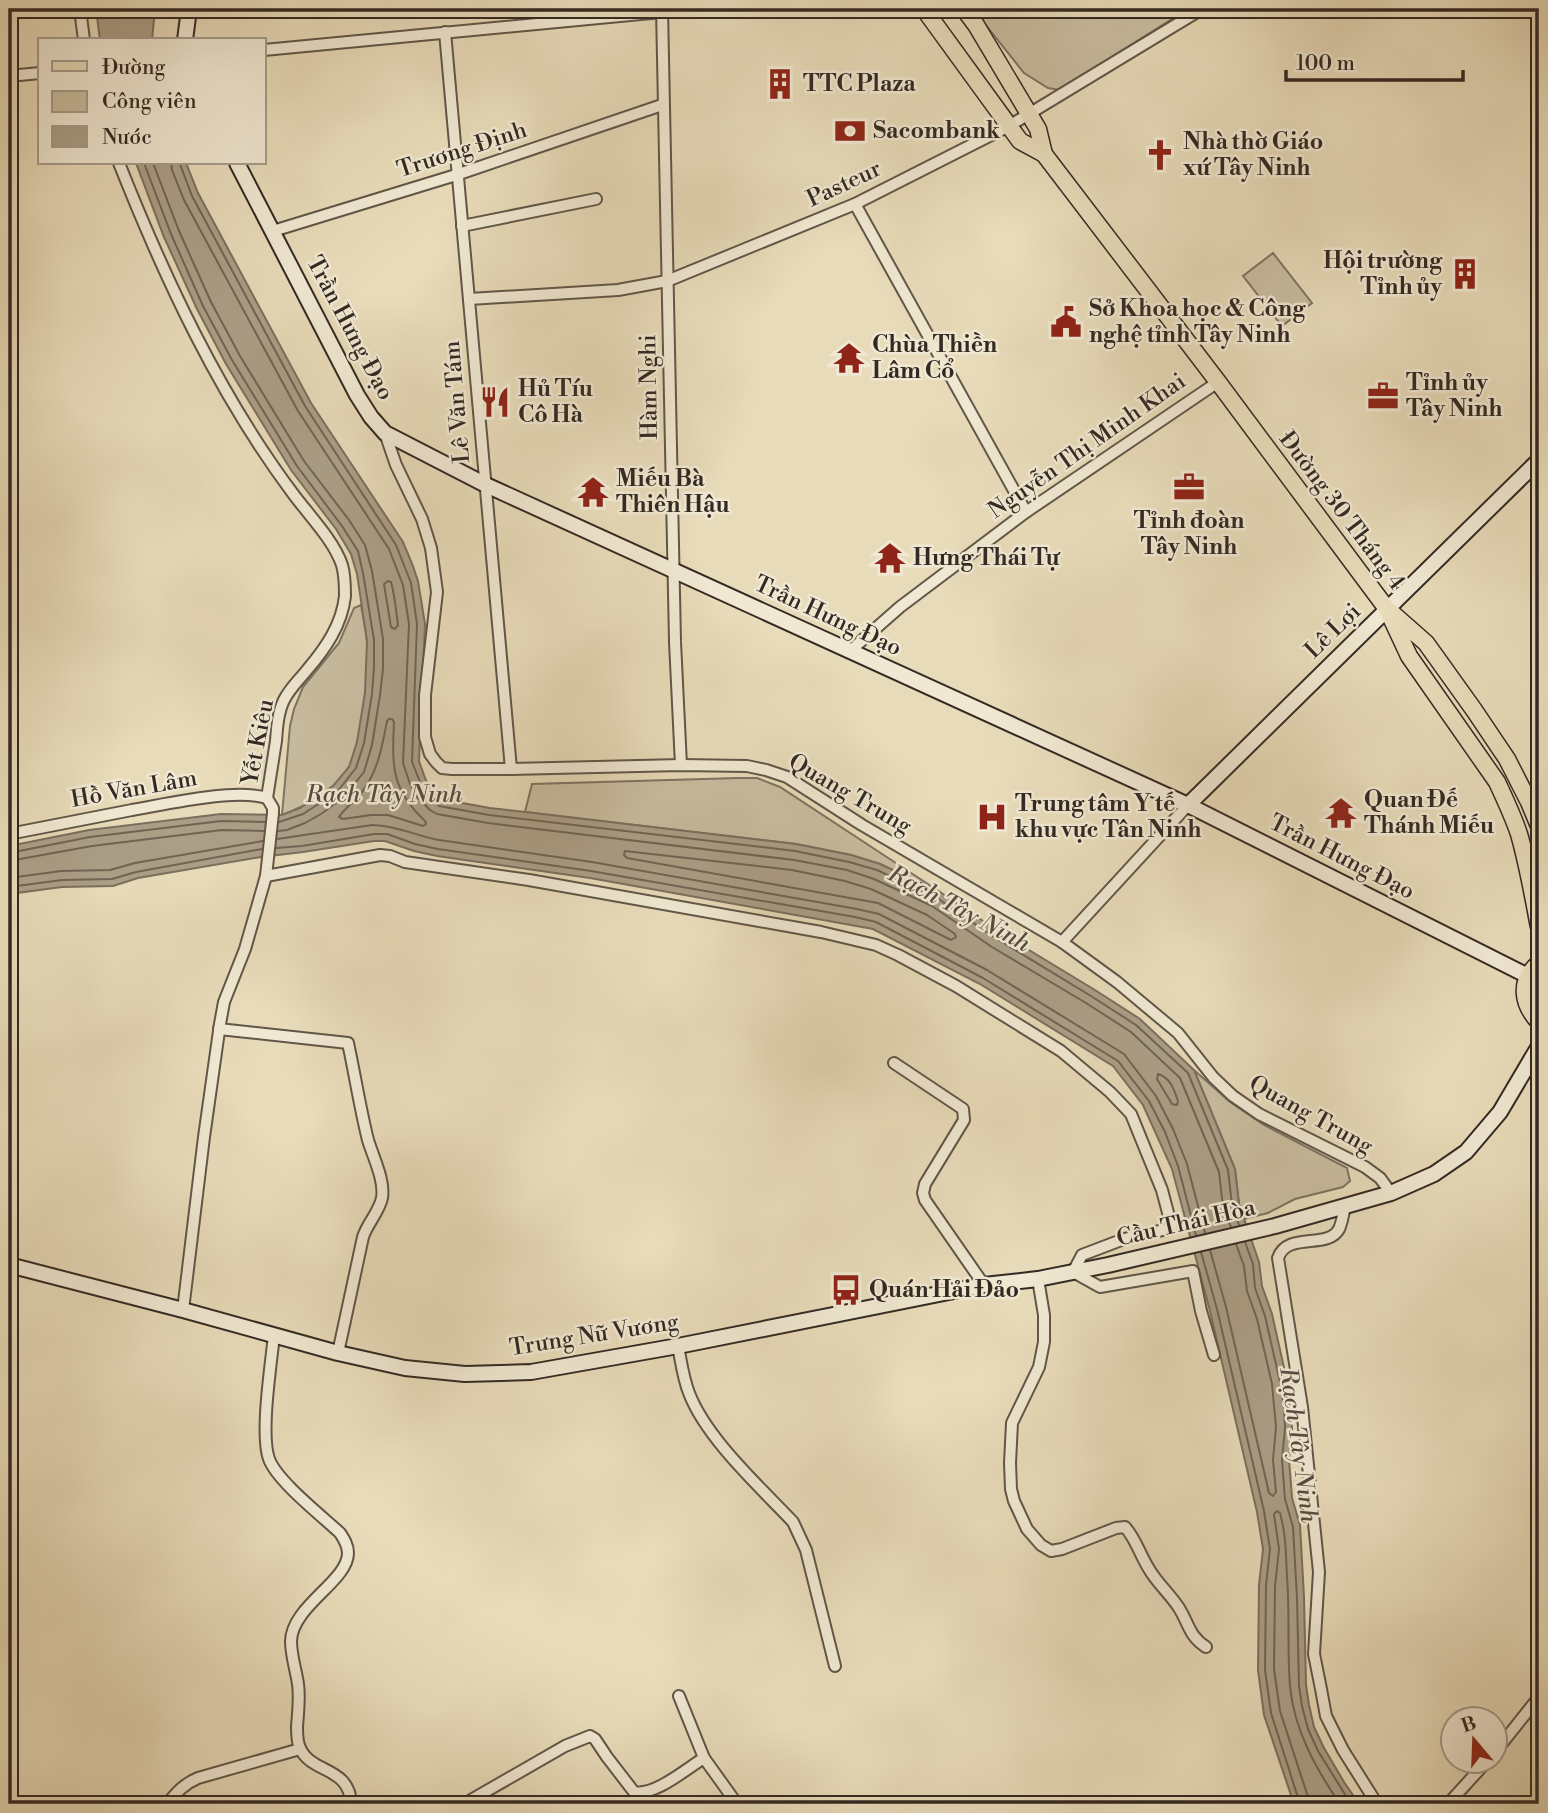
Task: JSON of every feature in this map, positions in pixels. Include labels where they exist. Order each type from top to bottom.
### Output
[{"type":"main road","name":"Đường 30 Tháng 4","points":[[924,9],[1020,141],[1044,155],[1387,609],[1409,656],[1497,782],[1534,872],[1539,928]]},
{"type":"main road","name":"Đường 30 Tháng 4","points":[[964,9],[1030,115],[1040,134],[1044,155]]},
{"type":"main road","points":[[1387,609],[1426,643],[1487,729],[1507,759],[1530,802],[1539,826]]},
{"type":"main road","points":[[1539,963],[1528,976],[1525,988],[1526,1001],[1539,1022]]},
{"type":"street","points":[[80,9],[84,38]]},
{"type":"street","points":[[185,38],[189,9]]},
{"type":"street","points":[[266,50],[662,11],[718,9]]},
{"type":"street","name":"Pasteur","points":[[469,299],[618,290],[667,281],[855,204],[1009,126],[1202,9]]},
{"type":"street","name":"Hàm Nghi","points":[[662,11],[673,570],[681,765]]},
{"type":"street","name":"Lê Văn Tám","points":[[445,32],[511,769]]},
{"type":"street","points":[[9,76],[37,73]]},
{"type":"street","name":"Trương Định","points":[[273,231],[456,175],[663,105]]},
{"type":"street","name":"Yết Kiêu","points":[[120,164],[172,286],[202,348],[245,423],[291,492],[330,543],[342,563],[345,579],[345,598],[330,641],[293,685],[283,702],[278,722],[267,798],[273,808],[269,859],[241,960],[224,1002],[183,1310]]},
{"type":"street","name":"Trần Hưng Đạo","points":[[238,164],[357,395],[385,433],[486,485],[1188,805],[1528,976]]},
{"type":"street","points":[[462,226],[596,199]]},
{"type":"street","points":[[855,204],[1026,512]]},
{"type":"street","name":"Nguyễn Thị Minh Khai","points":[[850,651],[900,607],[1026,512],[1218,382]]},
{"type":"street","name":"Quang Trung","points":[[385,433],[396,465],[422,519],[431,548],[438,592],[425,695],[425,737],[430,754],[442,768],[747,766],[787,778],[1062,942],[1117,982],[1178,1033],[1233,1096],[1259,1114],[1365,1167],[1380,1178],[1391,1193]]},
{"type":"street","name":"Lê Lợi","points":[[1188,805],[1539,460]]},
{"type":"street","name":"Hồ Văn Lâm","points":[[9,834],[209,797],[267,798]]},
{"type":"street","points":[[1062,942],[1188,805]]},
{"type":"street","points":[[266,876],[380,855],[390,856],[405,862],[529,880],[821,932],[877,945],[898,955],[956,986],[1061,1051],[1091,1074],[1131,1114],[1161,1190],[1172,1228],[1124,1239],[1082,1255],[1073,1272],[1100,1287],[1193,1271],[1214,1355]]},
{"type":"street","points":[[219,1029],[348,1043],[382,1197],[363,1237],[338,1353]]},
{"type":"street","points":[[1377,1804],[1343,1751],[1326,1716],[1314,1654],[1319,1572],[1302,1407],[1278,1258],[1284,1247],[1291,1244],[1332,1236],[1339,1230],[1345,1207],[1391,1193],[1434,1174],[1466,1152],[1500,1112],[1539,1046]]},
{"type":"street","points":[[894,1063],[962,1109],[964,1119],[925,1184],[923,1192],[925,1200],[984,1284]]},
{"type":"street","name":"Cầu Thái Hòa","points":[[1108,1265],[1345,1207]]},
{"type":"street","name":"Trưng Nữ Vương","points":[[9,1265],[338,1353],[405,1368],[465,1374],[531,1372],[678,1346],[984,1284],[1038,1279],[1108,1265]]},
{"type":"street","points":[[1038,1279],[1044,1315],[1044,1342],[1039,1367],[1013,1423],[1010,1463],[1014,1501],[1027,1529],[1041,1545],[1051,1551],[1125,1527],[1153,1575],[1181,1612],[1191,1635],[1206,1647]]},
{"type":"street","points":[[274,1335],[266,1444],[270,1460],[281,1478],[340,1533],[348,1552],[346,1562],[339,1573],[294,1627],[291,1640],[298,1684],[297,1734],[300,1749],[308,1759],[339,1777],[347,1786],[351,1804]]},
{"type":"street","points":[[678,1346],[688,1391],[699,1414],[731,1457],[793,1522],[799,1532],[835,1666]]},
{"type":"street","points":[[679,1696],[704,1758],[737,1804]]},
{"type":"street","points":[[1510,1734],[1539,1698]]},
{"type":"street","points":[[464,1804],[565,1746],[590,1736],[634,1792],[646,1792],[660,1786],[704,1758]]},
{"type":"street","points":[[167,1804],[178,1790],[198,1778],[300,1749]]},
{"type":"street","points":[[1448,1804],[1475,1774]]},
{"type":"green space","points":[[973,9],[1188,9],[1059,90],[1048,88],[1024,73]]},
{"type":"green space","points":[[1273,253],[1312,303],[1282,326],[1243,276]]},
{"type":"green space","points":[[361,605],[367,642],[367,670],[361,722],[350,765],[338,782],[322,795],[282,815],[294,709],[303,687],[339,643],[354,608]]},
{"type":"green space","points":[[757,778],[780,787],[940,892],[880,864],[796,844],[525,812],[532,784]]},
{"type":"green space","points":[[1194,1070],[1230,1102],[1264,1125],[1347,1168],[1350,1181],[1343,1187],[1295,1199],[1268,1213],[1244,1219],[1239,1204],[1235,1169]]},
{"type":"water","points":[[96,9],[155,9],[152,38],[100,38]]},
{"type":"water","name":"Rạch Tây Ninh","points":[[136,164],[186,164],[198,193],[311,403],[403,542],[418,581],[425,624],[419,761],[430,789],[440,799],[490,808],[796,844],[880,864],[940,892],[1140,1019],[1194,1070],[1235,1169],[1239,1204],[1259,1262],[1262,1286],[1272,1314],[1287,1381],[1292,1428],[1289,1459],[1292,1498],[1300,1525],[1309,1705],[1314,1727],[1324,1748],[1359,1804],[1294,1804],[1264,1715],[1258,1670],[1259,1585],[1263,1549],[1257,1512],[1210,1311],[1172,1169],[1143,1105],[1113,1066],[980,984],[873,929],[590,878],[437,856],[385,841],[261,857],[138,878],[113,886],[62,887],[9,894],[9,846],[89,830],[221,814],[282,815],[300,808],[333,786],[349,767],[357,742],[365,693],[367,641],[357,574],[351,554],[336,529],[291,470],[226,364],[164,237]]},
{"type":"place","name":"TTC Plaza","points":[[780,84]]},
{"type":"place","name":"Sacombank","points":[[850,131]]},
{"type":"place","name":"Nhà thờ Giáo xứ Tây Ninh","points":[[1160,155]]},
{"type":"place","name":"Hội trường Tỉnh ủy","points":[[1465,274]]},
{"type":"place","name":"Sở Khoa học & Công nghệ tỉnh Tây Ninh","points":[[1066,322]]},
{"type":"place","name":"Chùa Thiền Lâm Cổ","points":[[849,358]]},
{"type":"place","name":"Tỉnh ủy Tây Ninh","points":[[1383,396]]},
{"type":"place","name":"Hủ Tíu Cô Hà","points":[[495,402]]},
{"type":"place","name":"Tỉnh đoàn Tây Ninh","points":[[1189,487]]},
{"type":"place","name":"Miếu Bà Thiên Hậu","points":[[593,492]]},
{"type":"place","name":"Hưng Thái Tự","points":[[890,558]]},
{"type":"place","name":"Quan Đế Thánh Miếu","points":[[1341,813]]},
{"type":"place","name":"Trung tâm Y tế khu vực Tân Ninh","points":[[992,817]]},
{"type":"place","name":"Quán Hải Đảo","points":[[846,1290]]}]
